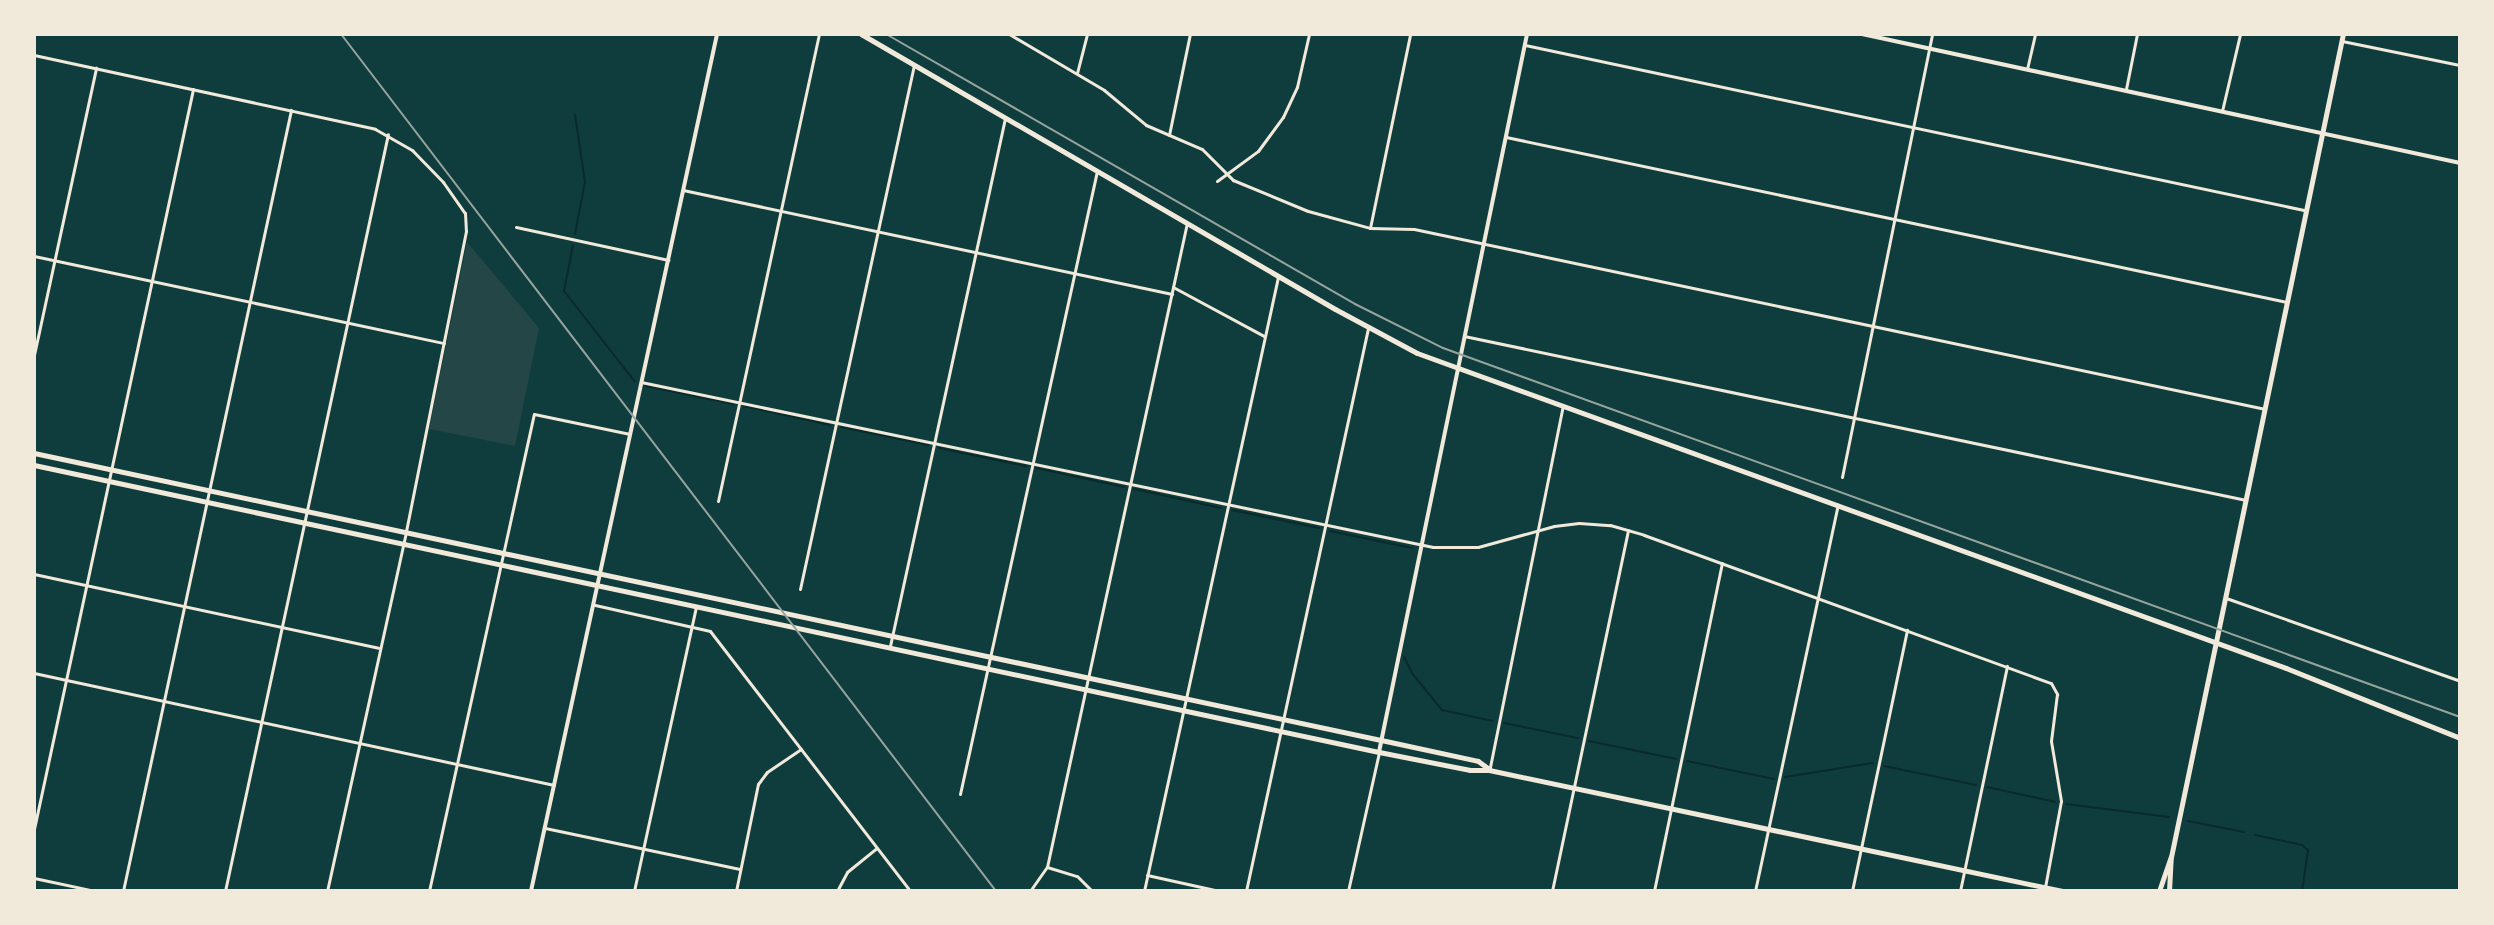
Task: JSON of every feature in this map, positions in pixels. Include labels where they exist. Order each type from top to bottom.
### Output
[{"type":"main road","points":[[861,34],[1368,328],[1459,369],[2216,642],[2460,738]]},
{"type":"main road","points":[[2159,891],[2171,857],[2342,37]]},
{"type":"main road","points":[[34,453],[1478,761],[1489,770]]},
{"type":"main road","points":[[34,465],[1379,752],[1470,770],[1489,770],[2062,891]]},
{"type":"main road","points":[[2169,891],[2171,857]]},
{"type":"street","points":[[531,891],[717,34]]},
{"type":"street","points":[[718,501],[819,34]]},
{"type":"street","points":[[1009,34],[1118,99],[1139,120],[1202,149],[1227,175],[1274,199],[1370,228],[1406,228],[2265,409]]},
{"type":"street","points":[[1077,74],[1087,34]]},
{"type":"street","points":[[1169,135],[1190,34]]},
{"type":"street","points":[[1217,181],[1258,151],[1283,117],[1297,87],[1309,34]]},
{"type":"street","points":[[1370,228],[1410,34]]},
{"type":"street","points":[[1348,891],[1527,34]]},
{"type":"street","points":[[1862,34],[2460,163]]},
{"type":"street","points":[[1842,477],[1897,220],[1932,34]]},
{"type":"street","points":[[2027,69],[2035,34]]},
{"type":"street","points":[[2126,89],[2137,34]]},
{"type":"street","points":[[2222,111],[2240,34]]},
{"type":"street","points":[[2342,37],[2460,65]]},
{"type":"street","points":[[1525,45],[2306,210]]},
{"type":"street","points":[[34,55],[388,134],[412,150],[458,202],[466,218],[466,231],[406,532],[327,891]]},
{"type":"street","points":[[800,589],[914,65]]},
{"type":"street","points":[[34,355],[96,68]]},
{"type":"street","points":[[34,829],[193,89]]},
{"type":"street","points":[[123,891],[291,110]]},
{"type":"street","points":[[889,648],[1005,118]]},
{"type":"street","points":[[225,891],[388,134]]},
{"type":"street","points":[[1506,137],[2287,302]]},
{"type":"street","points":[[960,794],[1097,171]]},
{"type":"street","points":[[683,190],[1172,294]]},
{"type":"street","points":[[1030,891],[1047,867],[1187,223]]},
{"type":"street","points":[[516,227],[668,260]]},
{"type":"street","points":[[34,256],[347,325],[444,343]]},
{"type":"street","points":[[1144,891],[1278,277]]},
{"type":"street","points":[[1173,287],[1264,336]]},
{"type":"street","points":[[1246,891],[1368,328]]},
{"type":"street","points":[[1464,336],[2246,500]]},
{"type":"street","points":[[641,382],[837,420],[1422,544],[1478,547],[1538,530],[1579,523],[1628,530],[1722,563],[2047,680],[2057,694],[2051,741],[2061,801],[2045,887]]},
{"type":"street","points":[[1489,770],[1563,406]]},
{"type":"street","points":[[429,891],[534,414],[630,434]]},
{"type":"street","points":[[1755,891],[1838,505]]},
{"type":"street","points":[[1552,891],[1628,530]]},
{"type":"street","points":[[1654,891],[1722,563]]},
{"type":"street","points":[[34,574],[380,648]]},
{"type":"street","points":[[2225,598],[2460,681]]},
{"type":"street","points":[[595,605],[691,624],[712,633],[910,891]]},
{"type":"street","points":[[634,891],[696,607]]},
{"type":"street","points":[[1852,891],[1907,630]]},
{"type":"street","points":[[1960,891],[2007,666]]},
{"type":"street","points":[[34,673],[554,785]]},
{"type":"street","points":[[736,891],[758,784],[767,772],[801,749]]},
{"type":"street","points":[[545,828],[740,869]]},
{"type":"street","points":[[837,891],[847,872],[877,848]]},
{"type":"street","points":[[1047,867],[1077,876],[1092,891]]},
{"type":"street","points":[[1147,875],[1219,891]]},
{"type":"street","points":[[34,878],[95,891]]},
{"type":"shaded area","points":[[467,242],[539,328],[515,446],[429,429]]},
{"type":"waterway","points":[[575,115],[585,182],[575,234]]},
{"type":"waterway","points":[[573,245],[564,291],[635,382]]},
{"type":"waterway","points":[[646,386],[733,404]]},
{"type":"waterway","points":[[744,406],[830,425]]},
{"type":"waterway","points":[[841,427],[928,445]]},
{"type":"waterway","points":[[939,448],[1026,466]]},
{"type":"waterway","points":[[1036,468],[1124,487]]},
{"type":"waterway","points":[[1134,489],[1221,508]]},
{"type":"waterway","points":[[1232,510],[1319,528]]},
{"type":"waterway","points":[[1330,531],[1412,548]]},
{"type":"waterway","points":[[1404,657],[1412,673],[1442,710],[1493,721]]},
{"type":"waterway","points":[[1504,723],[1578,738]]},
{"type":"waterway","points":[[1589,741],[1676,759]]},
{"type":"waterway","points":[[1687,761],[1774,779]]},
{"type":"waterway","points":[[1785,777],[1873,763]]},
{"type":"waterway","points":[[1884,766],[1976,785]]},
{"type":"waterway","points":[[1987,787],[2055,802]]},
{"type":"waterway","points":[[2066,804],[2169,817]]},
{"type":"waterway","points":[[2188,821],[2244,832]]},
{"type":"waterway","points":[[2255,835],[2302,845],[2308,850],[2302,891]]},
{"type":"railway","points":[[341,34],[996,891]]},
{"type":"railway","points":[[886,34],[1355,304],[1443,348],[2460,717]]}]
